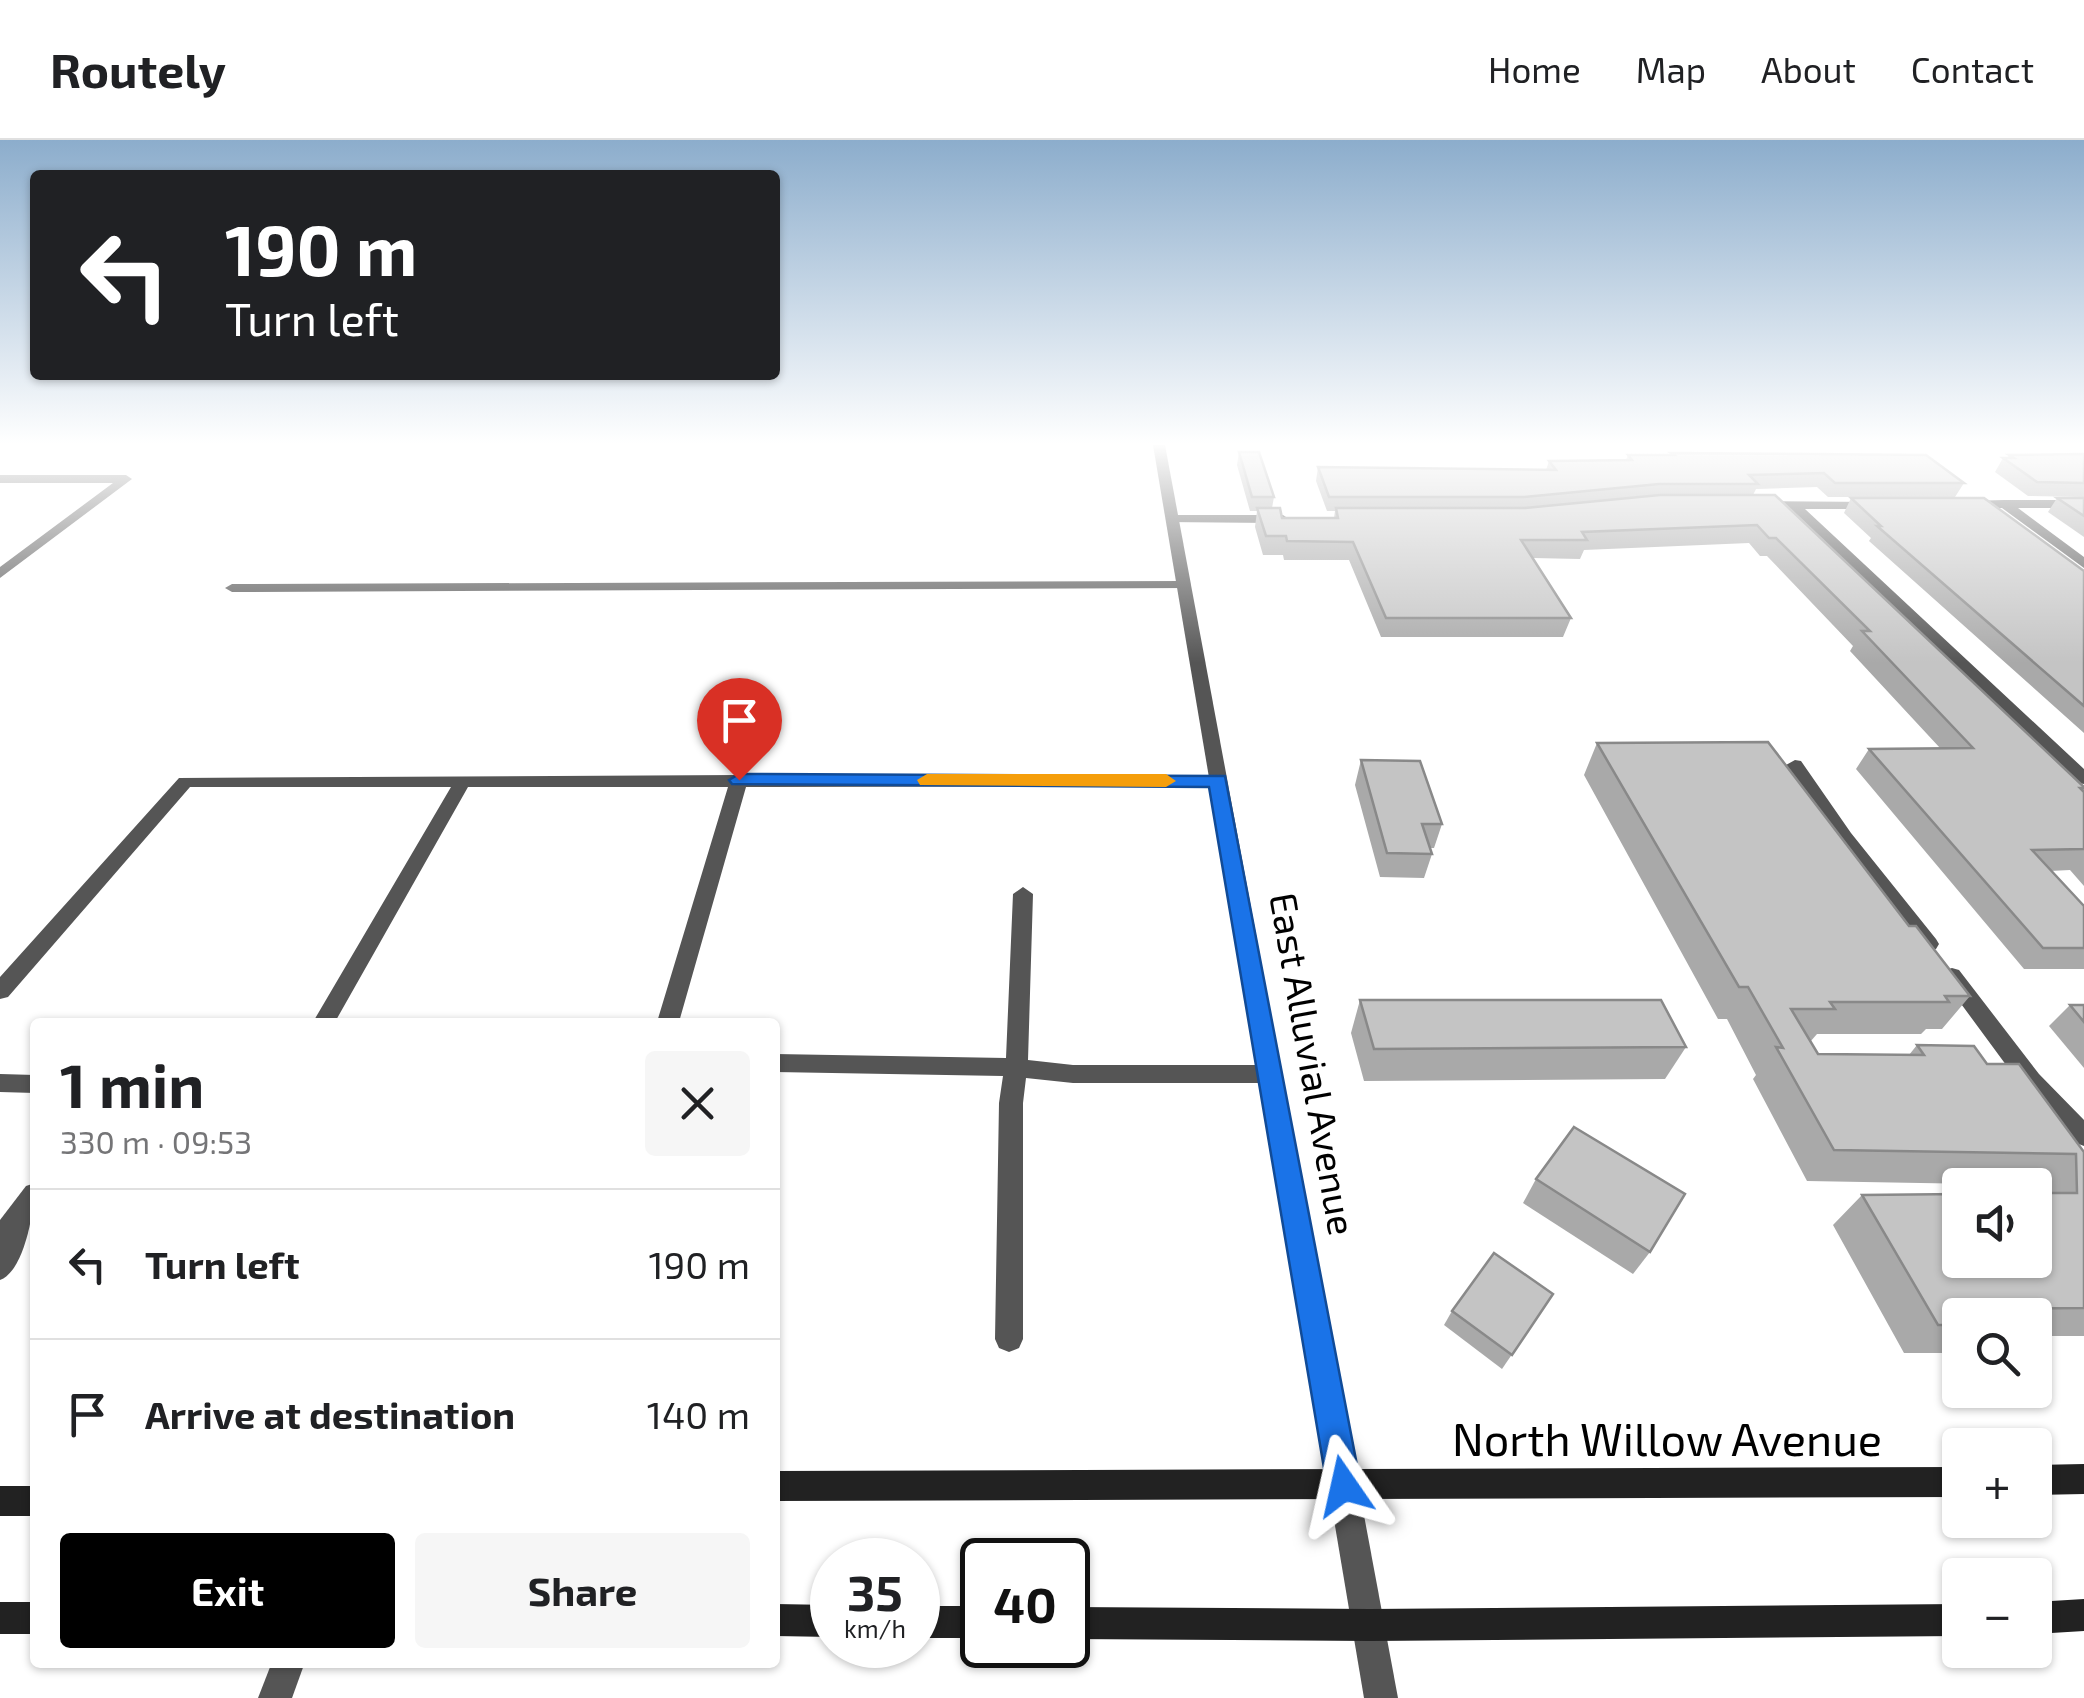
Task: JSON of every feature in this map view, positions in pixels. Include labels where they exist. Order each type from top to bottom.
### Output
[{"type":"main road","points":[[2052,1480],[2084,1479]]},
{"type":"main road","name":"North Willow Avenue","points":[[780,1486],[1942,1482]]},
{"type":"main road","points":[[0,1501],[30,1501]]},
{"type":"main road","points":[[2052,1617],[2084,1615]]},
{"type":"main road","points":[[0,1618],[30,1618]]},
{"type":"main road","points":[[780,1620],[810,1621]]},
{"type":"main road","points":[[1090,1623],[1942,1620]]},
{"type":"street","points":[[0,574],[75,518]]},
{"type":"street","points":[[1807,518],[2084,780]]},
{"type":"street","points":[[2022,518],[2084,564]]},
{"type":"street","points":[[1171,520],[1304,519]]},
{"type":"street","name":"East Alluvial Avenue","points":[[1171,520],[1381,1698]]},
{"type":"street","points":[[232,588],[1184,584]]},
{"type":"street","points":[[1796,765],[1844,837],[2031,1081],[2084,1136]]},
{"type":"street","points":[[669,1018],[739,780]]},
{"type":"street","points":[[326,1018],[463,781]]},
{"type":"street","points":[[0,991],[184,782],[1218,781]]},
{"type":"street","points":[[1009,1339],[1011,1103],[1023,894]]},
{"type":"street","points":[[780,1063],[1016,1068],[1073,1074],[1270,1074]]},
{"type":"street","points":[[0,1083],[30,1084]]},
{"type":"street","points":[[0,1268],[7,1258],[7,1229],[30,1200]]},
{"type":"street","points":[[275,1698],[287,1668]]},
{"type":"building","points":[[1260,518],[1799,518],[2084,787],[2080,788],[2084,792],[2084,849],[2032,850],[2084,906],[2084,948],[2043,948],[1869,749],[1973,748],[1862,631],[1870,631],[1776,538],[1769,538],[1757,525],[1582,532],[1587,540],[1521,540],[1571,618],[1386,618],[1353,542],[1287,541],[1286,536],[1266,536]]},
{"type":"building","points":[[1872,518],[2011,518],[2084,571],[2084,706],[1877,526],[1881,526]]},
{"type":"building","points":[[1768,742],[1909,926],[1916,926],[1970,996],[1945,996],[1949,1002],[1830,1002],[1835,1009],[1791,1009],[1818,1054],[1924,1055],[1917,1045],[1974,1046],[1987,1064],[2019,1064],[2084,1152],[2084,1308],[2052,1308],[2052,1298],[1942,1298],[1942,1325],[1938,1325],[1862,1195],[1942,1194],[1942,1278],[2052,1278],[2052,1193],[2077,1193],[2076,1154],[1834,1150],[1776,1047],[1783,1048],[1748,987],[1739,987],[1597,743]]},
{"type":"building","points":[[1361,760],[1420,761],[1442,824],[1422,824],[1432,854],[1387,853]]},
{"type":"building","points":[[1360,1000],[1661,1000],[1686,1047],[1374,1049]]},
{"type":"building","points":[[2070,1005],[2084,1005],[2084,1022]]},
{"type":"building","points":[[1574,1127],[1685,1194],[1650,1252],[1536,1179]]},
{"type":"building","points":[[1494,1253],[1553,1294],[1512,1355],[1452,1311]]},
{"type":"slow traffic","points":[[927,780],[1166,781]]},
{"type":"route","points":[[739,780],[1218,781],[1344,1486]]}]
